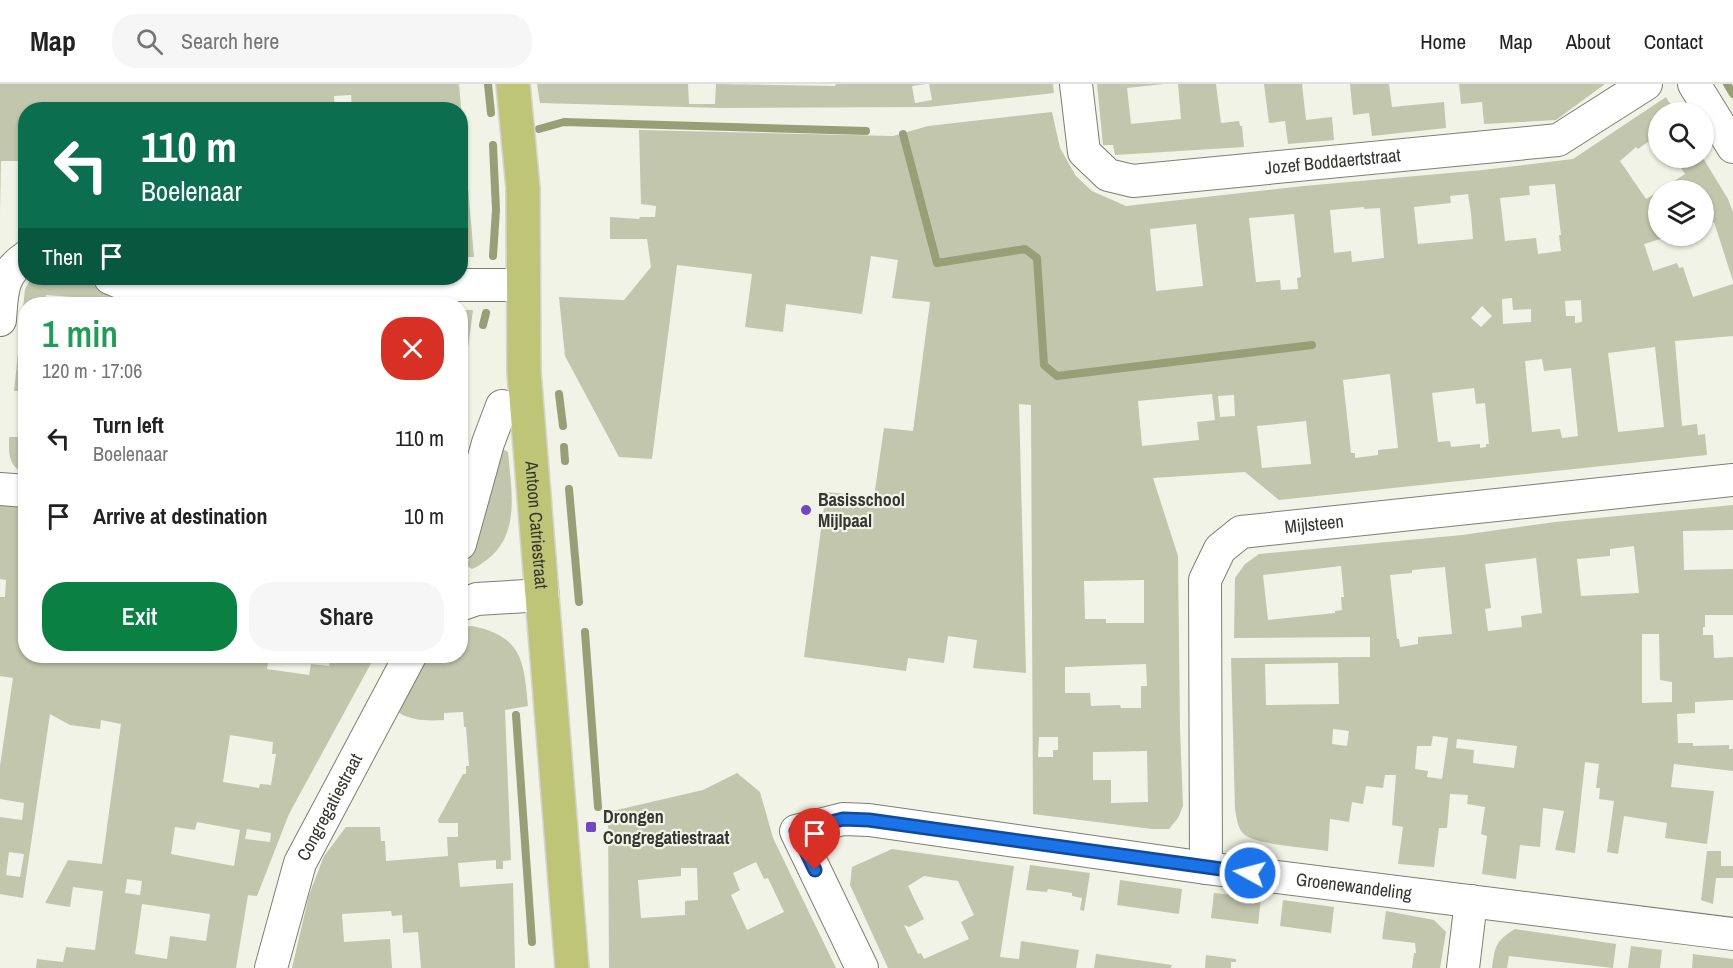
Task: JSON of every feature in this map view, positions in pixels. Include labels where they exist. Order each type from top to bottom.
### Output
[{"type":"main road","name":"Antoon Catriestraat","points":[[513,84],[523,188],[524,372],[572,968]]},
{"type":"street","name":"Jozef Boddaertstraat","points":[[1076,84],[1084,152],[1107,176],[1133,181],[1558,140],[1646,84]]},
{"type":"street","points":[[1694,84],[1733,147]]},
{"type":"street","points":[[0,320],[2,297],[8,274],[18,263]]},
{"type":"street","points":[[127,285],[153,292],[326,292],[358,285],[522,285]]},
{"type":"street","points":[[468,515],[488,443],[502,406]]},
{"type":"street","name":"Mijlsteen","points":[[1206,868],[1205,580],[1220,549],[1241,532],[1733,480]]},
{"type":"street","points":[[0,489],[18,490]]},
{"type":"street","points":[[468,602],[477,599],[543,595]]},
{"type":"street","name":"Congregatiestraat","points":[[271,968],[300,864],[406,663]]},
{"type":"street","name":"Groenewandeling","points":[[862,968],[796,831],[843,819],[869,820],[1206,868],[1733,934]]},
{"type":"street","points":[[1463,968],[1471,901]]},
{"type":"green space","points":[[0,84],[459,84],[461,102],[352,102],[351,95],[334,96],[334,102],[18,102],[18,161],[1,161],[0,213]]},
{"type":"green space","points":[[537,84],[688,84],[689,104],[715,104],[716,84],[835,86],[836,84],[926,84],[912,86],[915,103],[932,100],[929,84],[1053,84],[1054,93],[929,107],[721,108],[540,103]]},
{"type":"green space","points":[[1097,84],[1164,84],[1127,88],[1131,124],[1181,119],[1178,84],[1216,84],[1221,123],[1239,121],[1242,126],[1244,147],[1115,155],[1113,145],[1103,145]]},
{"type":"green space","points":[[1264,84],[1302,84],[1306,120],[1332,117],[1334,140],[1288,144],[1285,121],[1269,123]]},
{"type":"green space","points":[[1350,84],[1389,84],[1392,107],[1444,102],[1446,128],[1372,136],[1369,113],[1353,115]]},
{"type":"green space","points":[[1459,84],[1605,84],[1556,120],[1484,124],[1482,102],[1461,104]]},
{"type":"green space","points":[[1666,97],[1669,102],[1658,102]]},
{"type":"green space","points":[[1648,109],[1648,142],[1638,149],[1636,147],[1620,161],[1646,199],[1648,198],[1648,243],[1644,244],[1653,271],[1677,263],[1679,268],[1683,267],[1693,297],[1733,284],[1733,336],[1675,341],[1682,426],[1697,424],[1698,435],[1705,434],[1707,455],[1279,500],[1245,472],[1153,478],[1178,556],[1183,806],[1178,818],[1169,829],[1152,829],[1033,814],[1031,405],[1019,404],[1026,673],[973,668],[977,640],[948,636],[944,663],[908,658],[906,671],[804,657],[826,492],[874,497],[884,428],[913,431],[930,302],[892,298],[898,260],[871,256],[862,314],[786,304],[783,332],[745,327],[752,274],[677,265],[652,459],[619,457],[565,356],[559,297],[624,300],[651,267],[647,239],[610,239],[610,217],[639,219],[640,217],[655,217],[656,206],[641,204],[639,130],[893,136],[928,126],[1052,112],[1060,148],[1076,176],[1092,191],[1126,206],[1304,186],[1483,170],[1573,159]],"holes":[[[1555,184],[1561,251],[1538,254],[1536,238],[1505,241],[1500,198],[1530,195],[1529,186]],[[1468,194],[1473,239],[1418,244],[1414,207],[1451,203],[1450,196]],[[1380,208],[1384,258],[1352,262],[1351,251],[1334,253],[1330,210]],[[1294,214],[1301,277],[1297,278],[1298,289],[1281,290],[1280,280],[1256,282],[1249,218]],[[1196,224],[1203,286],[1156,291],[1150,229]],[[1512,298],[1513,310],[1531,309],[1531,322],[1503,324],[1502,299]],[[1581,300],[1582,322],[1575,323],[1575,316],[1566,316],[1565,301]],[[1482,306],[1492,316],[1481,327],[1471,318]],[[1655,347],[1664,427],[1618,432],[1608,353]],[[1542,359],[1544,371],[1571,368],[1578,436],[1562,438],[1560,429],[1532,432],[1525,361]],[[1390,374],[1398,448],[1378,450],[1378,455],[1355,458],[1355,453],[1351,453],[1343,380]],[[1474,388],[1476,404],[1485,403],[1489,444],[1480,448],[1480,444],[1451,447],[1450,441],[1438,442],[1432,393]],[[1212,394],[1215,420],[1197,422],[1199,440],[1142,446],[1138,401]],[[1234,395],[1235,416],[1220,417],[1218,396]],[[1306,421],[1311,464],[1262,468],[1257,426]],[[1144,580],[1144,623],[1106,623],[1106,619],[1085,619],[1084,581]],[[1146,664],[1147,686],[1141,686],[1141,708],[1121,708],[1120,705],[1091,706],[1090,693],[1065,693],[1065,667]],[[1039,737],[1058,737],[1058,750],[1053,750],[1053,757],[1038,757]],[[1147,751],[1148,802],[1111,803],[1111,780],[1093,780],[1093,752]]]},
{"type":"green space","points":[[1681,168],[1709,168],[1728,199],[1733,212],[1733,281],[1714,222],[1714,180],[1676,180],[1685,174]]},
{"type":"green space","points":[[468,188],[474,257],[468,257]]},
{"type":"green space","points":[[27,285],[94,285],[111,297],[46,295],[46,297],[24,297]]},
{"type":"green space","points":[[468,310],[473,310],[468,348]]},
{"type":"green space","points":[[18,354],[18,391],[14,391]]},
{"type":"green space","points":[[9,437],[18,437],[18,469],[12,463]]},
{"type":"green space","points":[[499,447],[508,452],[512,495],[510,523],[498,548],[488,559],[472,569],[468,567]]},
{"type":"green space","points":[[0,500],[18,502],[18,663],[268,663],[267,669],[309,675],[311,664],[329,666],[330,663],[371,663],[289,814],[257,896],[248,895],[236,968],[36,968],[37,959],[63,962],[66,947],[95,950],[103,891],[73,887],[70,907],[45,903],[68,860],[102,864],[121,724],[101,720],[100,729],[70,725],[50,714],[23,898],[0,894],[0,817],[22,820],[24,803],[0,799],[0,766],[13,678],[0,676],[0,597],[5,597],[6,580],[0,579]],"holes":[[[230,735],[273,742],[272,754],[276,754],[271,785],[260,784],[259,788],[223,782]],[[197,822],[240,830],[234,866],[171,854],[175,827],[195,830]],[[247,829],[271,833],[270,842],[245,839]],[[9,852],[24,854],[20,877],[6,875]],[[127,879],[142,881],[140,895],[125,893]],[[142,904],[210,914],[206,941],[170,936],[167,959],[135,954]]]},
{"type":"green space","points":[[1733,505],[1733,530],[1683,531],[1684,570],[1733,569],[1733,615],[1705,615],[1703,635],[1713,635],[1714,658],[1733,657],[1733,700],[1695,702],[1695,713],[1677,714],[1678,743],[1693,743],[1693,746],[1729,745],[1729,749],[1733,749],[1733,771],[1674,764],[1671,787],[1714,791],[1707,844],[1665,838],[1667,823],[1624,816],[1618,854],[1607,852],[1614,801],[1599,799],[1600,788],[1596,788],[1599,764],[1585,762],[1575,853],[1555,850],[1564,811],[1543,808],[1540,847],[1520,845],[1516,879],[1482,874],[1487,836],[1481,834],[1485,807],[1467,804],[1468,795],[1450,794],[1447,828],[1439,828],[1434,867],[1398,864],[1403,827],[1392,825],[1396,775],[1385,775],[1383,788],[1366,786],[1363,804],[1352,802],[1349,822],[1330,819],[1328,851],[1261,841],[1242,833],[1235,809],[1231,658],[1370,657],[1370,637],[1234,638],[1235,578],[1245,564],[1259,554],[1462,535],[1555,522]],"holes":[[[1634,546],[1639,593],[1581,596],[1577,559],[1610,556],[1610,549]],[[1536,558],[1542,613],[1521,616],[1522,627],[1488,631],[1485,609],[1491,608],[1485,564]],[[1341,566],[1344,597],[1341,597],[1342,610],[1335,611],[1335,613],[1268,620],[1263,575]],[[1445,567],[1452,634],[1418,637],[1418,644],[1400,647],[1399,639],[1397,639],[1390,575],[1412,573],[1412,570]],[[1642,634],[1659,634],[1660,680],[1672,682],[1672,702],[1642,703]],[[1338,663],[1339,704],[1266,705],[1265,664]],[[1333,729],[1349,731],[1347,746],[1332,744]],[[1433,736],[1448,738],[1442,779],[1427,777],[1428,771],[1415,769],[1417,746],[1431,746]],[[1457,739],[1517,746],[1514,768],[1473,763],[1474,750],[1456,748]]]},
{"type":"green space","points":[[468,626],[489,630],[511,644],[522,664],[525,676],[528,706],[505,710],[511,860],[503,861],[503,869],[496,869],[496,860],[458,863],[460,887],[513,883],[515,968],[421,968],[418,932],[403,933],[402,915],[392,916],[391,911],[342,914],[344,942],[390,939],[392,968],[292,968],[309,895],[324,856],[346,827],[380,827],[381,841],[385,841],[386,861],[448,856],[447,837],[458,837],[458,823],[439,823],[438,820],[463,774],[466,774],[466,766],[469,766],[463,712],[444,713],[444,720],[419,720],[396,711],[423,663],[468,663]]},
{"type":"green space","points":[[737,773],[760,792],[773,838],[836,968],[609,968],[608,812],[703,790]],"holes":[[[756,862],[764,879],[768,878],[784,912],[747,930],[731,895],[740,890],[733,873]],[[681,868],[697,868],[698,900],[685,901],[685,915],[641,918],[638,880],[681,876]]]},
{"type":"green space","points":[[892,849],[1014,866],[1000,957],[1019,959],[1021,941],[1079,950],[1076,968],[888,968],[850,885],[852,867]],"holes":[[[924,876],[958,881],[974,915],[961,922],[969,939],[924,959],[921,953],[918,954],[904,925],[909,927],[924,919],[908,886]]]},
{"type":"green space","points":[[1707,851],[1721,851],[1721,866],[1733,866],[1733,878],[1716,878],[1713,904],[1701,900]]},
{"type":"green space","points":[[1030,865],[1090,873],[1084,911],[1080,910],[1082,898],[1072,896],[1072,893],[1048,889],[1047,892],[1026,890]]},
{"type":"green space","points":[[1120,880],[1182,889],[1179,914],[1117,905]]},
{"type":"green space","points":[[1214,893],[1261,898],[1258,924],[1211,918]]},
{"type":"green space","points":[[1283,900],[1334,907],[1331,933],[1280,926]]},
{"type":"green space","points":[[1386,911],[1434,920],[1446,932],[1440,968],[1412,968],[1414,953],[1416,953],[1415,943],[1382,939]]},
{"type":"green space","points":[[1515,929],[1616,944],[1613,968],[1509,956],[1507,968],[1492,968],[1497,945],[1503,937]]},
{"type":"green space","points":[[1631,946],[1662,950],[1660,968],[1628,968]]},
{"type":"green space","points":[[1096,954],[1172,965],[1171,968],[1094,968]]},
{"type":"green space","points":[[1693,954],[1733,959],[1733,968],[1692,968]]},
{"type":"green space","points":[[1206,955],[1236,959],[1236,962],[1231,962],[1231,968],[1205,968]]},
{"type":"waterway","points":[[488,84],[491,113]]},
{"type":"waterway","points":[[1727,84],[1733,94]]},
{"type":"waterway","points":[[539,129],[564,122],[866,131]]},
{"type":"waterway","points":[[903,134],[937,263],[1025,249],[1037,258],[1044,365],[1057,376],[1312,345]]},
{"type":"waterway","points":[[493,145],[496,210],[493,256]]},
{"type":"waterway","points":[[483,325],[486,313]]},
{"type":"waterway","points":[[559,394],[563,426]]},
{"type":"waterway","points":[[564,447],[565,461]]},
{"type":"waterway","points":[[569,489],[579,602]]},
{"type":"waterway","points":[[585,632],[598,807]]},
{"type":"waterway","points":[[516,715],[532,942]]},
{"type":"place","name":"Basisschool Mijlpaal","points":[[806,510]]},
{"type":"place","name":"Drongen Congregatiestraat","points":[[591,827]]},
{"type":"route","points":[[815,870],[796,831],[843,819],[869,820],[1250,873]]}]
